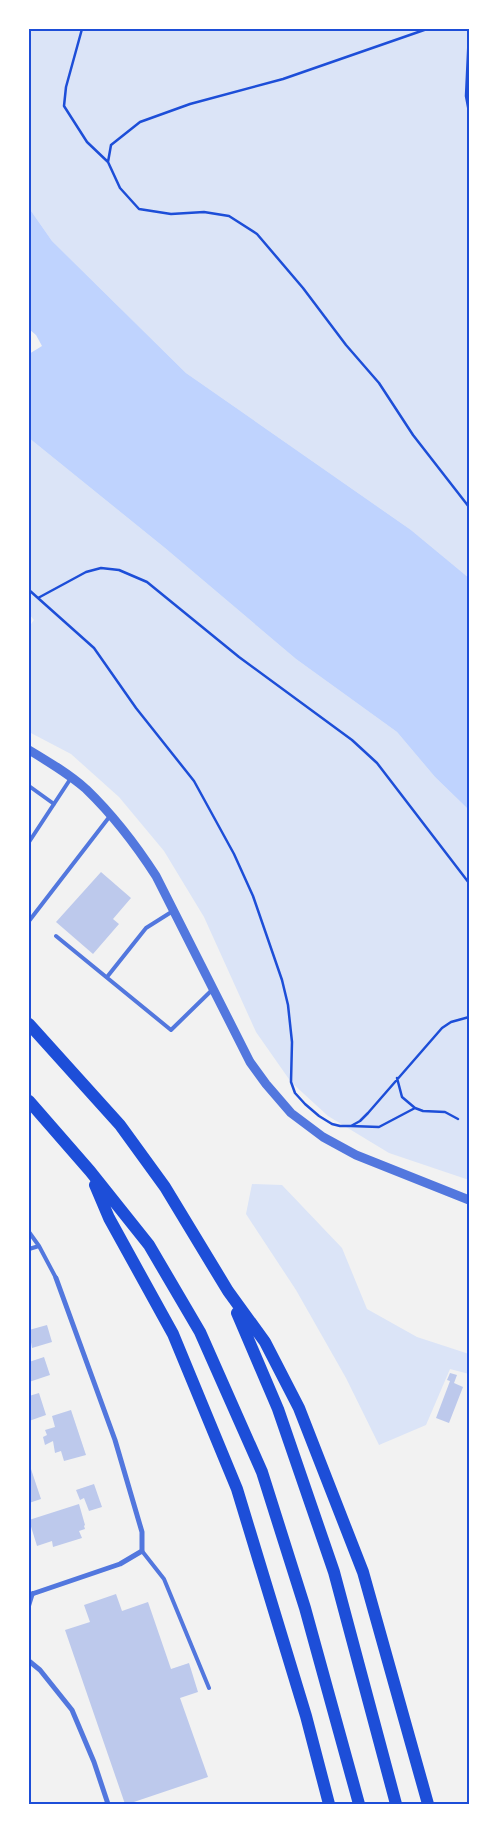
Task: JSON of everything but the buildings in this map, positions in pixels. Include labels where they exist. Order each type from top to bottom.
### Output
[{"type":"highway","points":[[29,1024],[120,1125],[165,1187],[228,1291],[265,1342],[299,1408],[363,1572],[428,1804]]},
{"type":"highway","points":[[29,1101],[90,1171],[149,1245],[200,1332],[262,1472],[305,1608],[360,1804]]},
{"type":"highway","points":[[90,1171],[109,1218],[173,1334],[237,1489],[306,1716],[329,1804]]},
{"type":"highway","points":[[228,1291],[278,1409],[334,1572],[396,1804]]},
{"type":"street","points":[[29,750],[58,767],[86,789],[139,850],[156,876],[174,910],[250,1062],[291,1113],[323,1138],[356,1156],[469,1200]]},
{"type":"street","points":[[31,1594],[120,1564],[142,1550],[142,1532],[115,1440],[56,1278]]},
{"type":"street","points":[[29,1661],[40,1670],[72,1710],[94,1762],[108,1804]]},
{"type":"lane","points":[[29,842],[71,778]]},
{"type":"lane","points":[[29,786],[54,804]]},
{"type":"lane","points":[[29,921],[110,816]]},
{"type":"lane","points":[[107,978],[146,928],[174,910]]},
{"type":"lane","points":[[56,936],[172,1030],[214,988]]},
{"type":"lane","points":[[29,1232],[40,1246],[56,1278]]},
{"type":"lane","points":[[29,1249],[40,1246]]},
{"type":"lane","points":[[142,1550],[164,1579],[209,1688]]},
{"type":"lane","points":[[29,1606],[31,1594]]},
{"type":"path","points":[[82,29],[66,87],[64,106],[87,142],[108,162],[120,188],[139,209],[171,214],[204,212],[229,216],[257,234],[379,383],[413,435],[469,507]]},
{"type":"path","points":[[108,162],[111,145],[140,122],[190,104],[283,79],[427,29]]},
{"type":"path","points":[[469,32],[466,96],[469,112]]},
{"type":"path","points":[[38,598],[86,572],[102,568],[119,570],[147,582],[239,656],[352,740],[377,763],[469,882]]},
{"type":"path","points":[[29,590],[94,648],[136,708],[194,781],[234,854],[253,896],[282,980],[291,1024],[292,1088],[304,1104],[319,1116],[332,1124],[340,1126],[380,1127],[415,1108]]},
{"type":"path","points":[[351,1126],[368,1114],[442,1028],[452,1022],[469,1017]]},
{"type":"path","points":[[397,1078],[402,1097],[415,1108],[423,1111],[445,1112],[458,1119]]},
{"type":"shaded area","points":[[29,29],[469,29],[469,578],[411,530],[186,373],[52,241],[29,208]]},
{"type":"shaded area","points":[[29,438],[165,548],[296,659],[397,732],[435,777],[469,810],[469,1180],[389,1153],[328,1116],[291,1082],[256,1032],[204,917],[164,851],[119,797],[71,754],[29,732],[29,627],[34,620],[29,614]]},
{"type":"shaded area","points":[[252,1184],[282,1185],[342,1248],[367,1309],[417,1337],[469,1354],[469,1374],[450,1369],[426,1425],[379,1445],[346,1378],[296,1290],[246,1214]]},
{"type":"water","points":[[29,208],[52,241],[186,373],[411,530],[469,578],[469,810],[435,777],[397,732],[296,659],[165,548],[29,438],[29,354],[42,346],[36,335],[29,329]]}]
